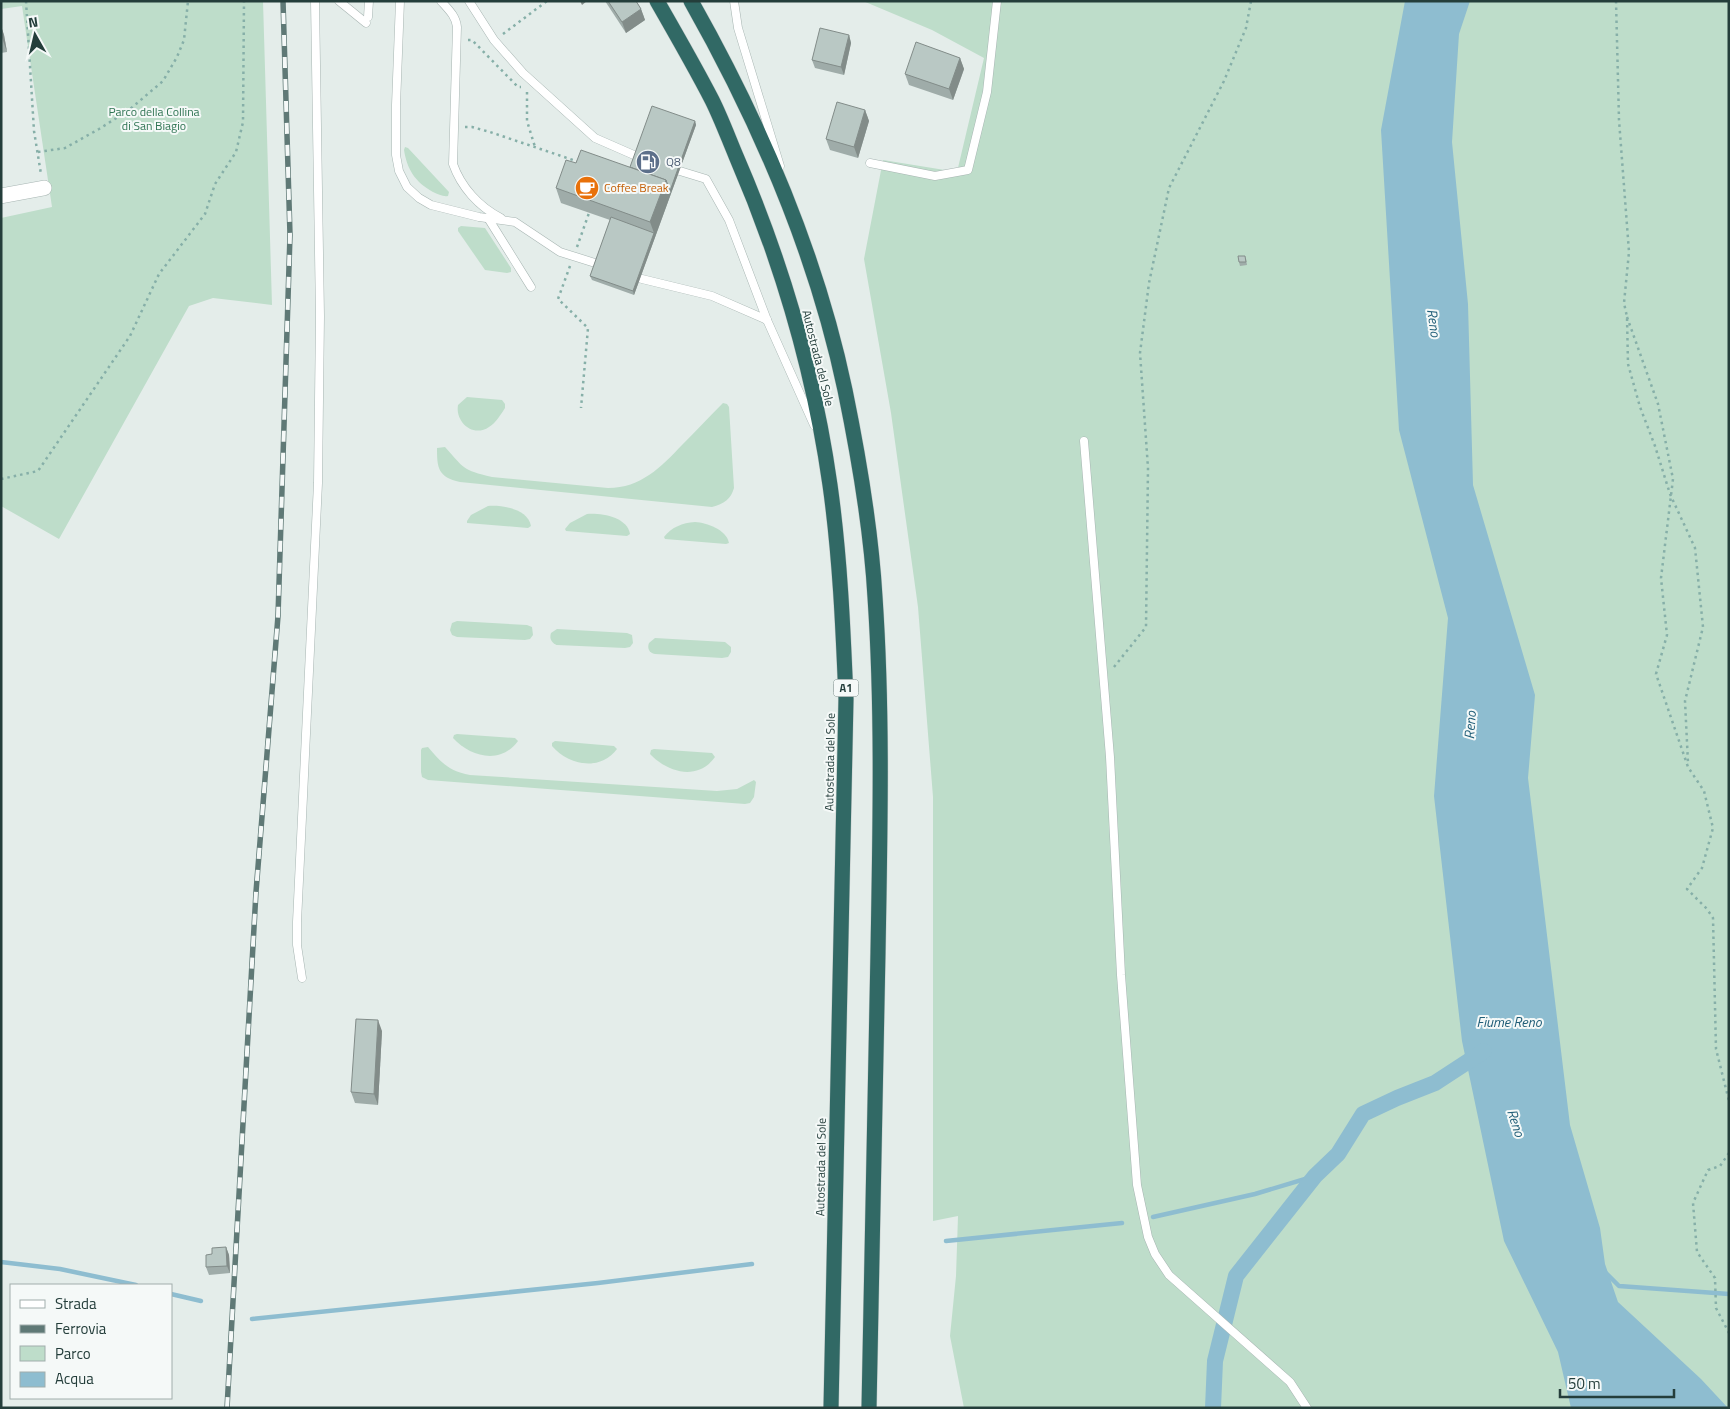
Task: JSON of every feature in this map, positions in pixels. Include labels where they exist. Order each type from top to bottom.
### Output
[{"type":"highway","name":"Autostrada del Sole","points":[[658,1],[712,102],[746,179],[776,258],[804,355],[824,447],[830,486],[842,596],[846,699],[831,1408]]},
{"type":"highway","name":"Autostrada del Sole","points":[[691,1],[744,99],[801,233],[845,388],[864,490],[875,595],[880,712],[879,895],[870,1408]]},
{"type":"street","points":[[1,196],[22,187],[44,188]]},
{"type":"lane","points":[[302,978],[297,945],[297,922],[318,483],[320,336],[315,1]]},
{"type":"lane","points":[[339,1],[367,20],[369,1]]},
{"type":"lane","points":[[400,1],[396,155],[399,172],[407,186],[419,198],[431,205],[515,222],[560,252],[595,263]]},
{"type":"lane","points":[[441,1],[456,21],[453,164],[456,174],[472,196],[491,212],[507,221]]},
{"type":"lane","points":[[469,1],[494,40],[523,72],[595,138],[648,162]]},
{"type":"lane","points":[[734,1],[738,28],[801,233]]},
{"type":"lane","points":[[870,162],[935,176],[968,170],[988,92],[997,1]]},
{"type":"lane","points":[[664,166],[706,179],[729,220],[767,320],[824,447]]},
{"type":"lane","points":[[488,218],[531,287]]},
{"type":"lane","points":[[642,279],[712,296],[767,320]]},
{"type":"lane","points":[[1084,441],[1110,756],[1121,975],[1137,1186],[1148,1238],[1155,1254],[1170,1275],[1290,1382],[1307,1408]]},
{"type":"path","points":[[26,1],[34,131],[44,188]]},
{"type":"path","points":[[38,152],[65,148],[99,129],[129,110],[163,81],[177,57],[184,40],[188,1]]},
{"type":"path","points":[[1,479],[38,471],[130,336],[159,274],[206,214],[215,184],[236,152],[243,122],[244,1]]},
{"type":"path","points":[[494,40],[547,1]]},
{"type":"path","points":[[1104,680],[1146,627],[1148,468],[1140,354],[1149,283],[1169,188],[1224,81],[1246,28],[1252,1]]},
{"type":"path","points":[[1616,1],[1619,120],[1629,252],[1624,303],[1627,317],[1658,404],[1673,479],[1661,578],[1667,635],[1656,674],[1688,768],[1704,791],[1713,828],[1702,868],[1686,889],[1707,909],[1713,918],[1716,1049],[1729,1100]]},
{"type":"path","points":[[457,40],[472,40],[518,87],[527,88],[527,121],[535,146]]},
{"type":"path","points":[[454,127],[472,127],[586,164]]},
{"type":"path","points":[[581,408],[588,328],[558,299],[589,212]]},
{"type":"path","points":[[1627,317],[1628,364],[1640,407],[1670,494],[1695,548],[1703,627],[1685,701],[1688,768]]},
{"type":"path","points":[[1729,1153],[1720,1166],[1708,1170],[1693,1203],[1697,1252],[1715,1278],[1716,1308],[1729,1333]]},
{"type":"green space","name":"Parco della Collina di San Biagio","points":[[1,1],[263,1],[272,305],[213,298],[189,306],[59,539],[1,506],[1,218],[52,207],[22,6],[1,9]]},
{"type":"green space","points":[[863,1],[1729,1],[1729,1408],[964,1408],[950,1336],[956,1276],[958,1216],[933,1221],[933,797],[918,607],[891,413],[864,259],[883,160],[957,172],[984,58],[932,30]]},
{"type":"green space","points":[[405,147],[449,192],[448,196],[442,196],[433,192],[421,184],[407,163]]},
{"type":"green space","points":[[461,226],[485,228],[511,268],[511,272],[485,270],[458,231],[458,228]]},
{"type":"green space","points":[[467,397],[502,400],[505,408],[489,427],[477,431],[466,426],[459,417],[458,405]]},
{"type":"green space","points":[[723,403],[729,407],[734,488],[726,500],[712,507],[460,482],[447,477],[440,471],[438,466],[437,448],[445,447],[464,467],[492,477],[608,488],[620,487],[650,475]]},
{"type":"green space","points":[[488,506],[514,509],[529,520],[531,526],[528,528],[467,523],[471,515]]},
{"type":"green space","points":[[587,514],[613,517],[628,528],[630,534],[627,536],[566,531],[565,529],[570,523]]},
{"type":"green space","points":[[695,522],[710,525],[720,530],[729,543],[665,539],[664,537],[674,528],[686,523]]},
{"type":"green space","points":[[457,621],[527,625],[532,627],[533,635],[530,639],[525,640],[457,637],[452,635],[450,630],[452,623]]},
{"type":"green space","points":[[557,629],[627,633],[632,635],[633,643],[630,647],[625,648],[557,645],[552,642],[550,637],[551,633]]},
{"type":"green space","points":[[655,638],[725,642],[731,647],[731,652],[728,657],[722,658],[655,654],[648,647],[649,643]]},
{"type":"green space","points":[[457,734],[515,738],[518,741],[511,749],[503,753],[486,756],[477,754],[460,745],[453,738]]},
{"type":"green space","points":[[555,741],[614,746],[617,749],[602,761],[584,763],[567,758],[559,753],[552,746],[552,743]]},
{"type":"green space","points":[[428,747],[450,768],[470,775],[717,791],[737,789],[754,780],[756,782],[754,797],[750,803],[745,804],[428,780],[422,777],[421,750]]},
{"type":"green space","points":[[651,750],[712,753],[715,757],[708,765],[700,769],[692,772],[683,772],[674,770],[657,761],[650,754]]},
{"type":"water","name":"Fiume Reno","points":[[1405,1],[1470,1],[1459,34],[1452,142],[1468,304],[1473,485],[1535,695],[1528,778],[1570,1125],[1600,1228],[1605,1264],[1618,1302],[1701,1379],[1728,1408],[1571,1408],[1558,1352],[1504,1241],[1462,1041],[1434,796],[1448,618],[1399,430],[1381,130]]},
{"type":"building","points":[[608,1],[636,1],[641,9],[622,22]]},
{"type":"building","points":[[820,28],[849,35],[841,67],[812,60]]},
{"type":"building","points":[[916,42],[960,58],[949,89],[905,74]]},
{"type":"building","points":[[837,102],[865,110],[854,147],[826,139]]},
{"type":"building","points":[[652,106],[695,121],[670,191],[666,180],[630,167]]},
{"type":"building","points":[[581,150],[666,180],[650,222],[556,188],[566,160],[576,163]]},
{"type":"building","points":[[611,217],[654,233],[633,291],[590,276]]},
{"type":"building","points":[[1238,256],[1245,256],[1246,262],[1239,262]]},
{"type":"building","points":[[356,1019],[378,1020],[374,1094],[351,1092]]},
{"type":"building","points":[[226,1247],[227,1266],[206,1267],[206,1255],[212,1254],[212,1248]]},
{"type":"waterway","points":[[1213,1408],[1215,1361],[1236,1276],[1315,1176],[1338,1154],[1363,1114],[1435,1083],[1484,1051]]},
{"type":"waterway","points":[[1153,1217],[1255,1194],[1315,1176]]},
{"type":"waterway","points":[[946,1241],[1122,1223]]},
{"type":"waterway","points":[[1,1262],[60,1269],[131,1284]]},
{"type":"waterway","points":[[252,1319],[598,1283],[752,1264]]},
{"type":"waterway","points":[[1606,1273],[1619,1286],[1729,1294]]},
{"type":"waterway","points":[[172,1294],[201,1301]]},
{"type":"railway","points":[[227,1408],[256,892],[278,616],[290,235],[283,1]]},
{"type":"place","name":"Q8","points":[[648,162]]},
{"type":"place","name":"Coffee Break","points":[[587,188]]},
{"type":"water label","name":"Reno","points":[[1434,323]]},
{"type":"water label","name":"Reno","points":[[1470,725]]},
{"type":"water label","name":"Reno","points":[[1516,1123]]}]
